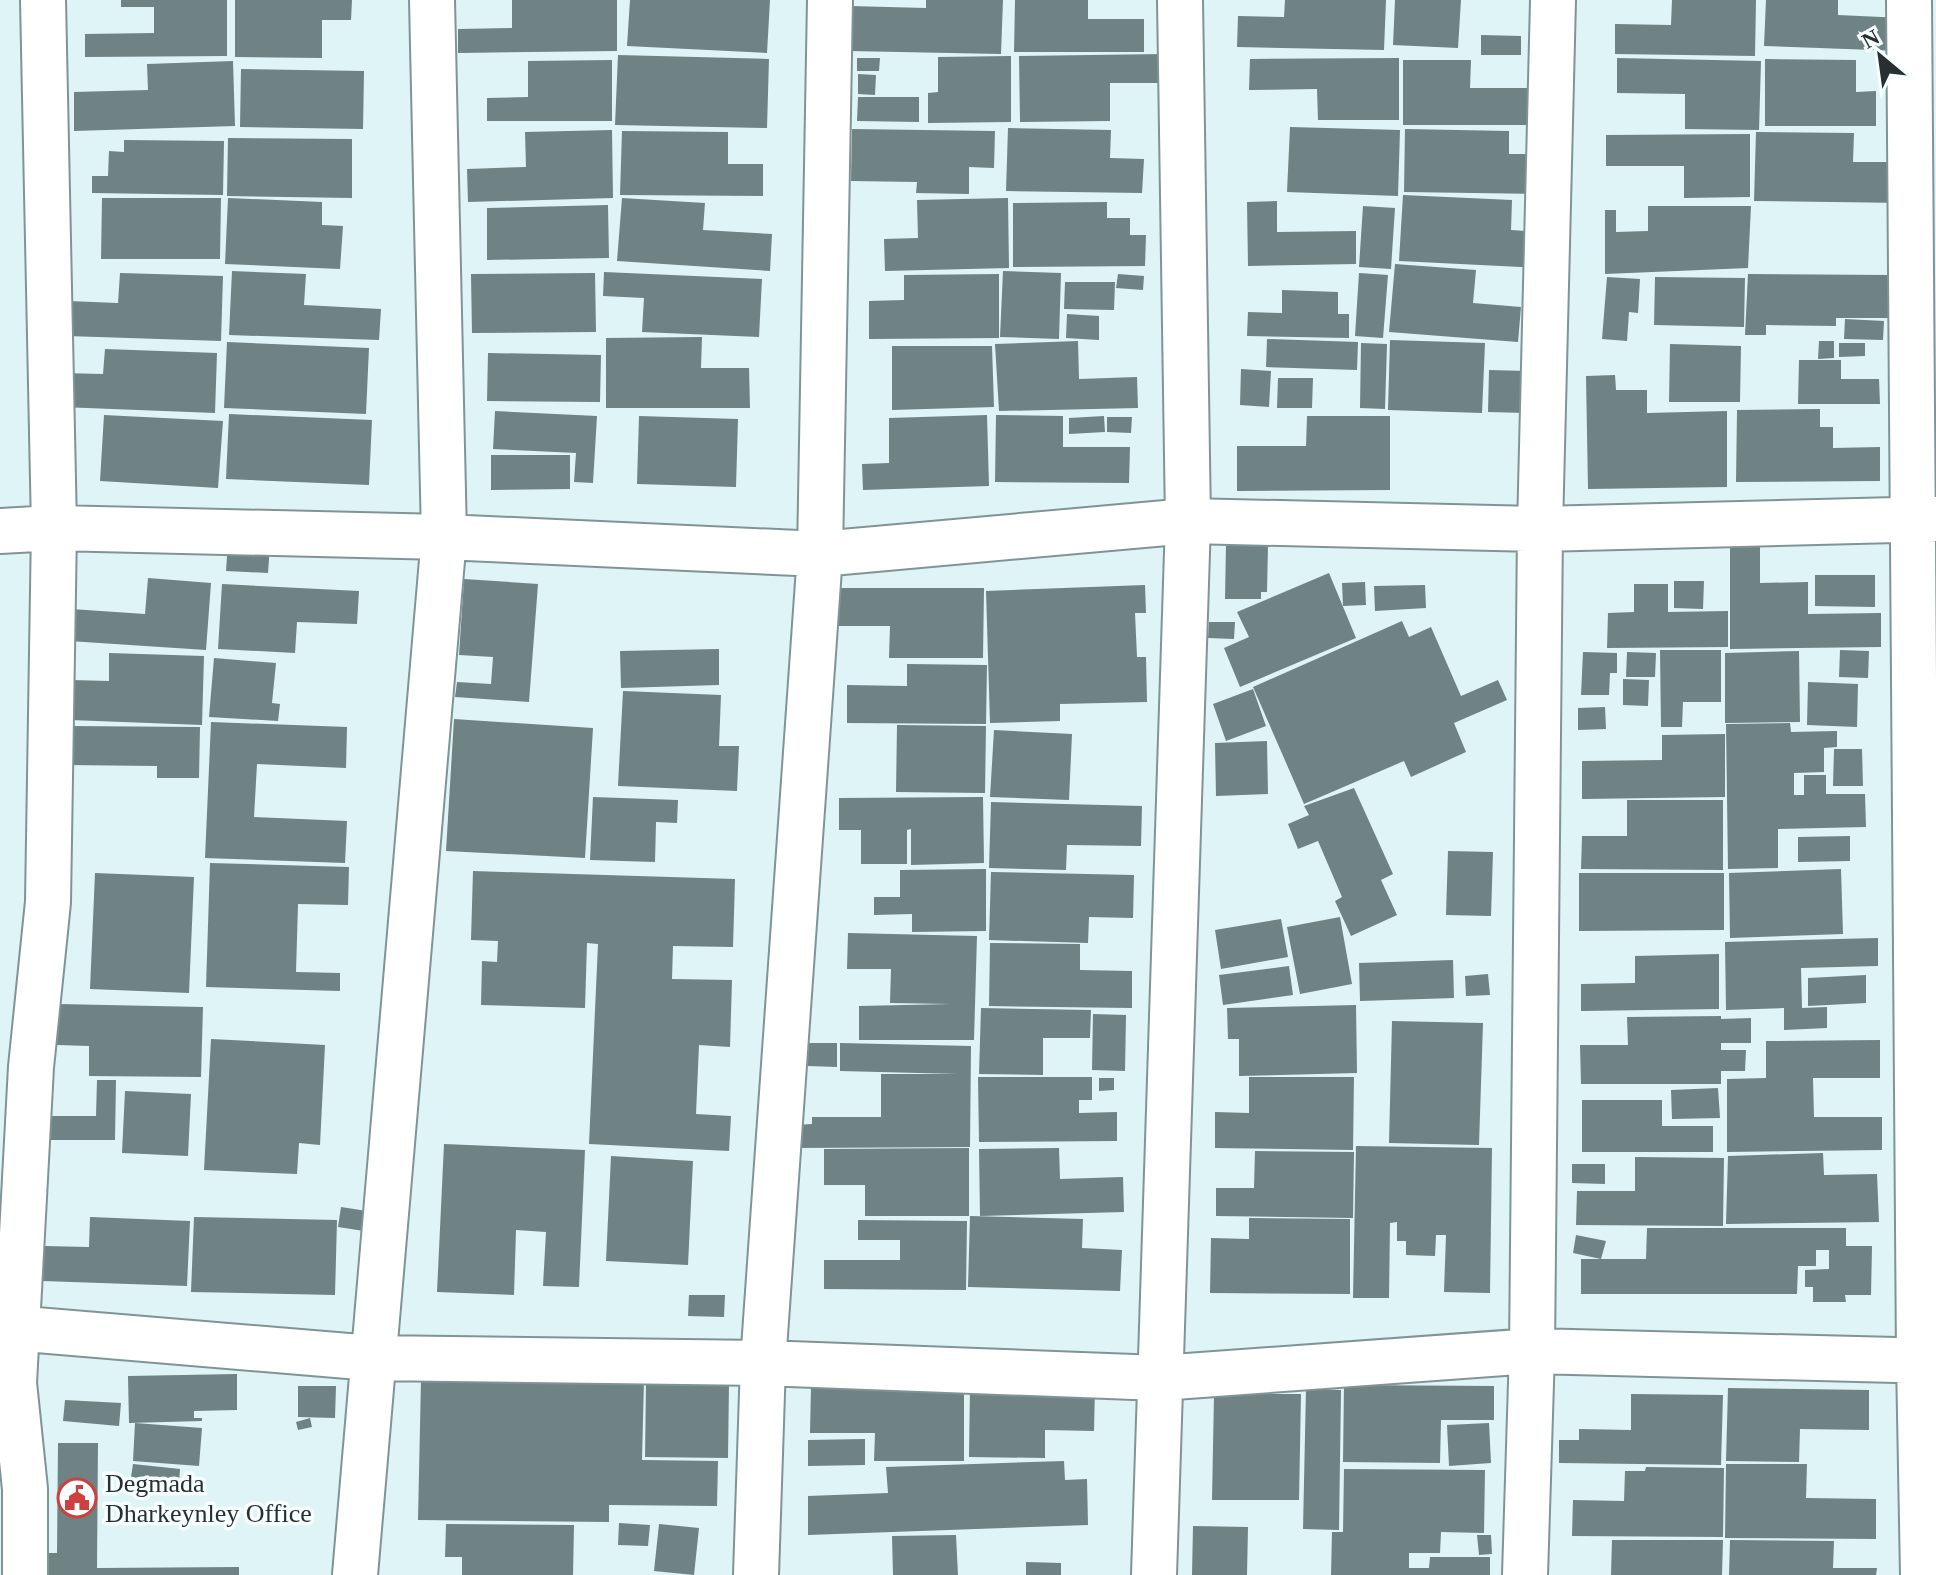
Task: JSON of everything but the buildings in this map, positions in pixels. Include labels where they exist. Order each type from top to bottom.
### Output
[{"type":"street","points":[[25,1575],[25,1489],[9,1327],[48,902],[54,528],[43,0]]},
{"type":"street","points":[[355,1575],[444,537],[432,0]]},
{"type":"street","points":[[756,1575],[763,1363],[820,554],[830,0]]},
{"type":"street","points":[[1154,1575],[1188,521],[1180,0]]},
{"type":"street","points":[[1525,1575],[1532,1351],[1540,529],[1553,0]]},
{"type":"street","points":[[1909,0],[1925,519],[1928,1360],[1923,1575]]},
{"type":"street","points":[[0,531],[54,528],[444,537],[820,554],[1188,521],[1540,529],[1925,519]]},
{"type":"street","points":[[9,1327],[372,1358],[763,1363],[1160,1378],[1532,1351],[1928,1360]]},
{"type":"place","name":"Degmada Dharkeynley Office","points":[[77,1498]]}]
